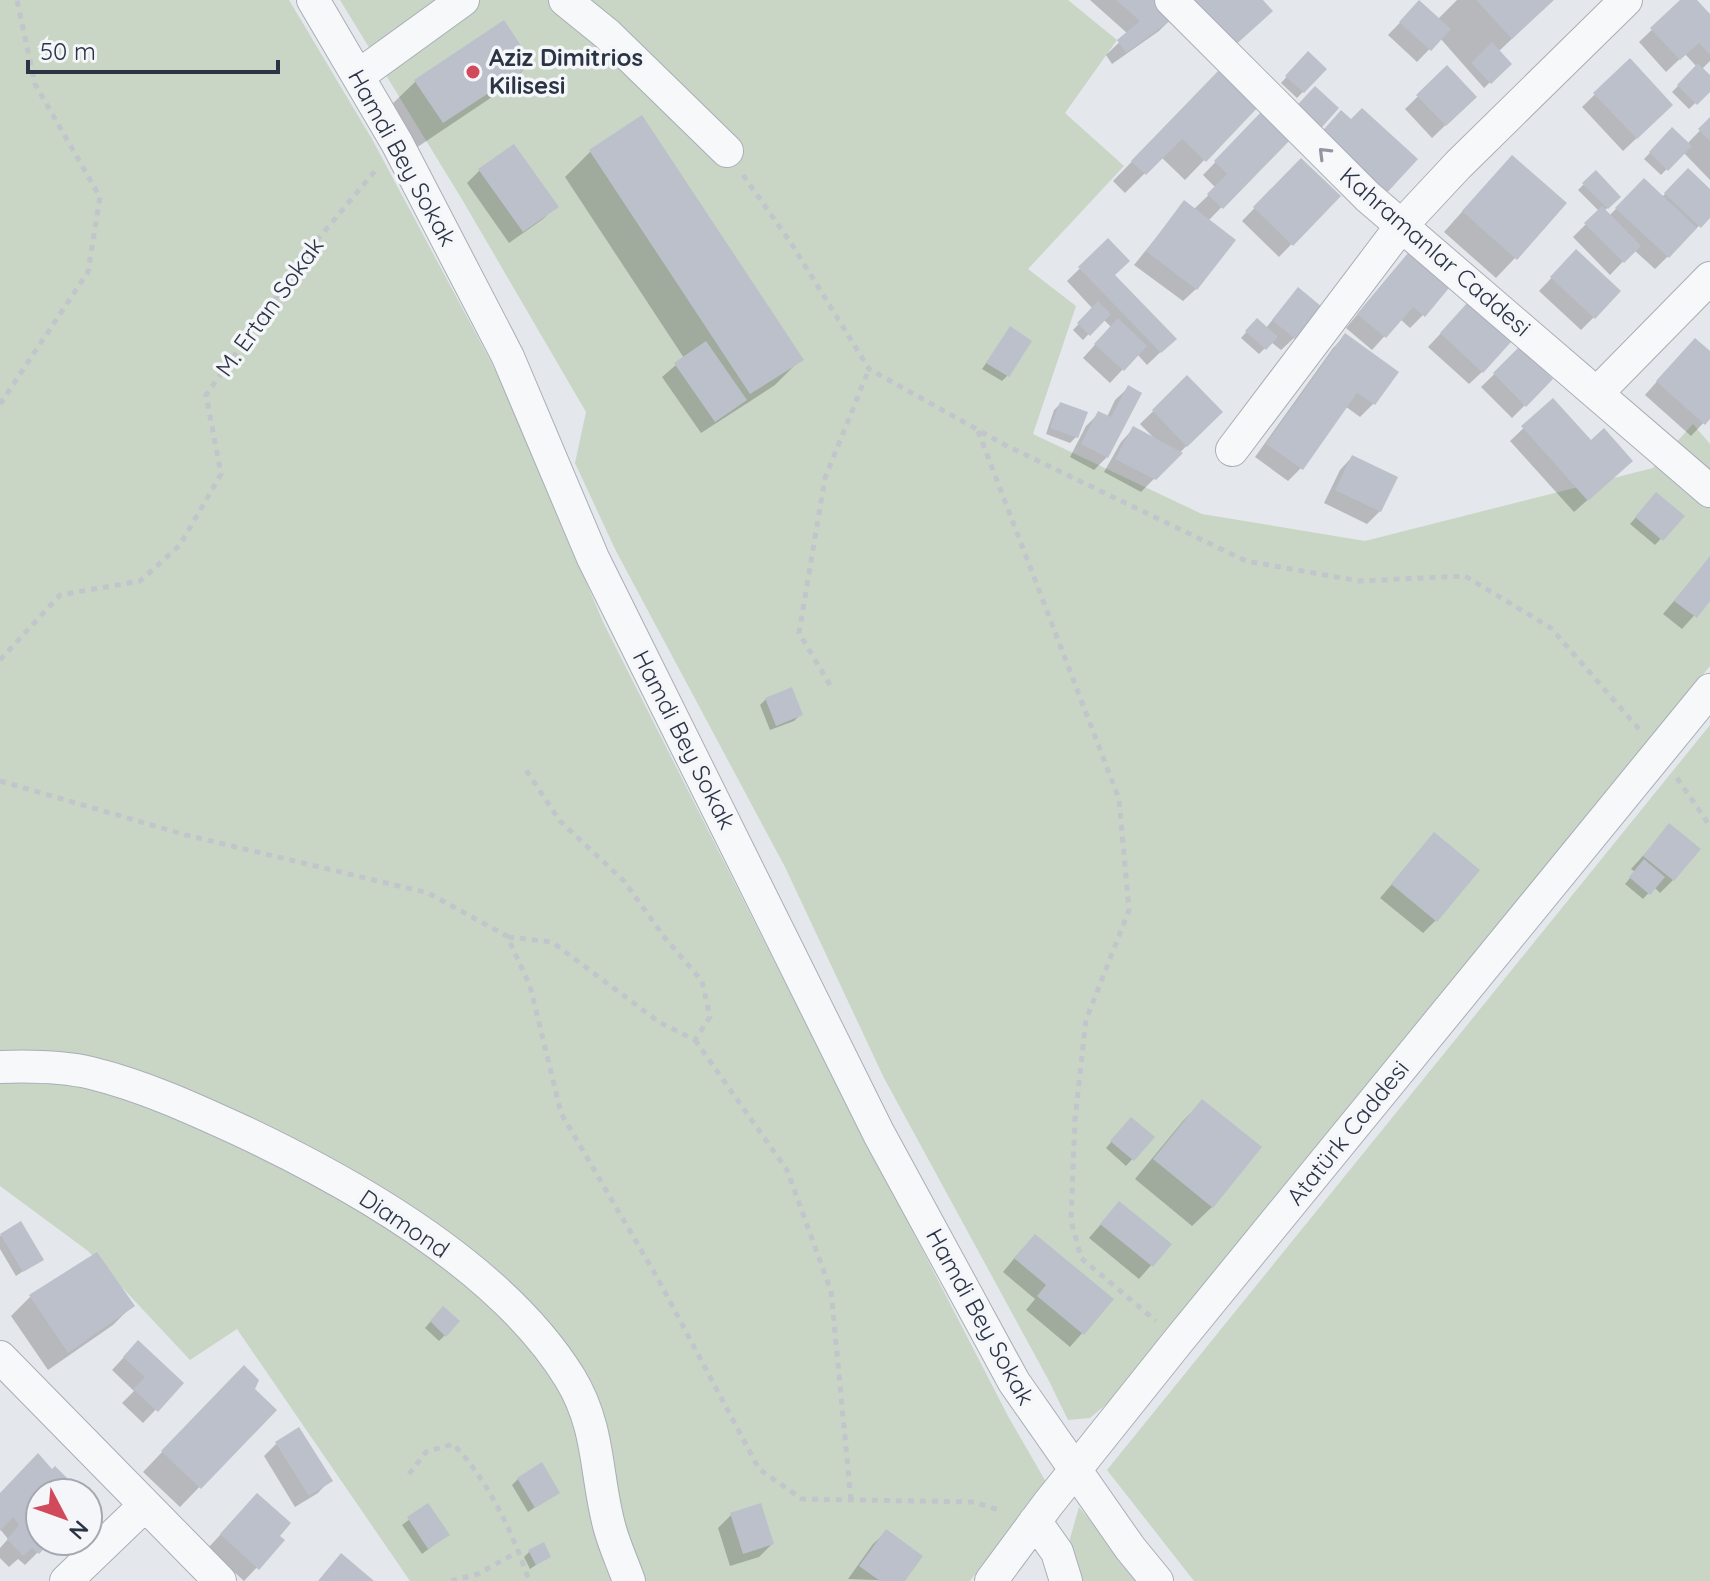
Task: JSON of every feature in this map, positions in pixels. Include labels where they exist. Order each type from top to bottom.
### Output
[{"type":"street","name":"Hamdi Bey Sokak","points":[[313,0],[397,143],[508,357],[593,558],[879,1134],[1014,1382],[1074,1471],[1157,1581]]},
{"type":"street","points":[[358,76],[463,0]]},
{"type":"street","points":[[565,0],[607,34],[727,151]]},
{"type":"street","name":"Kahramanlar Caddesi","points":[[1171,0],[1368,197],[1710,491]]},
{"type":"street","points":[[1232,450],[1402,225],[1458,165],[1626,0]]},
{"type":"street","points":[[1597,393],[1710,278]]},
{"type":"street","name":"Atatürk Caddesi","points":[[991,1581],[1179,1340],[1710,690]]},
{"type":"street","name":"Diamond","points":[[0,1067],[89,1072],[193,1107],[283,1151],[427,1235],[508,1303],[538,1333],[571,1380],[586,1408],[595,1439],[610,1528],[629,1581]]},
{"type":"street","points":[[0,1357],[220,1581]]},
{"type":"street","points":[[66,1581],[144,1506]]},
{"type":"street","points":[[1035,1521],[1057,1552],[1066,1581]]},
{"type":"path","points":[[0,404],[88,272],[100,197],[35,84],[17,0]]},
{"type":"path","name":"M. Ertan Sokak","points":[[0,660],[60,595],[140,581],[180,545],[221,474],[206,395],[318,239],[397,143]]},
{"type":"path","points":[[727,151],[791,243],[869,369],[1005,445],[1246,561],[1359,581],[1465,576],[1551,628],[1659,752],[1710,826]]},
{"type":"path","points":[[830,685],[799,633],[825,478],[869,369]]},
{"type":"path","points":[[978,430],[1119,799],[1129,910],[1086,1020],[1075,1119],[1071,1220],[1081,1258],[1179,1340]]},
{"type":"path","points":[[524,767],[560,821],[624,881],[665,938],[702,981],[710,1017],[695,1040]]},
{"type":"path","points":[[0,781],[186,835],[428,893],[507,936],[552,942],[659,1022],[695,1040],[787,1170],[831,1291],[851,1500]]},
{"type":"path","points":[[507,936],[530,986],[561,1113],[658,1279],[759,1469],[802,1499],[974,1502],[1035,1521]]},
{"type":"path","points":[[409,1474],[426,1452],[453,1444],[472,1463],[519,1551],[529,1581]]},
{"type":"path","points":[[451,1581],[478,1574],[519,1551]]},
{"type":"green space","points":[[0,0],[289,0],[372,139],[498,375],[604,624],[809,1030],[1009,1418],[1046,1482],[970,1581],[410,1581],[237,1329],[190,1360],[88,1251],[0,1186]]},
{"type":"green space","points":[[340,0],[1068,0],[1117,40],[1065,113],[1124,166],[1028,269],[1076,306],[1033,434],[1202,514],[1365,541],[1653,468],[1693,424],[1710,444],[1710,666],[1116,1396],[1090,1418],[1068,1420],[884,1078],[785,867],[616,551],[575,463],[586,412],[463,201]]},
{"type":"green space","points":[[1710,725],[1710,1581],[1194,1581],[1107,1470]]},
{"type":"green space","points":[[1079,1507],[1140,1581],[1058,1581]]},
{"type":"building","points":[[1116,0],[1155,0],[1174,18],[1126,53],[1117,40],[1140,21]]},
{"type":"building","points":[[1190,0],[1263,0],[1273,11],[1232,48]]},
{"type":"building","points":[[1419,0],[1451,29],[1431,51],[1399,22]]},
{"type":"building","points":[[1476,0],[1554,0],[1512,39]]},
{"type":"building","points":[[1680,0],[1697,0],[1710,14],[1710,55],[1699,43],[1680,60],[1650,28]]},
{"type":"building","name":"Aziz Dimitrios Kilisesi","points":[[504,20],[533,64],[443,123],[414,80]]},
{"type":"building","points":[[1492,42],[1512,64],[1491,84],[1471,63]]},
{"type":"building","points":[[1308,51],[1327,69],[1304,93],[1285,76]]},
{"type":"building","points":[[1630,58],[1673,105],[1637,139],[1593,93]]},
{"type":"building","points":[[1698,63],[1710,75],[1710,92],[1697,105],[1677,85]]},
{"type":"building","points":[[1447,65],[1477,97],[1446,126],[1416,95]]},
{"type":"building","points":[[1221,68],[1260,105],[1206,162],[1182,139],[1146,175],[1131,161]]},
{"type":"building","points":[[1315,86],[1339,108],[1315,135],[1290,113]]},
{"type":"building","points":[[1362,108],[1418,159],[1384,196],[1318,136],[1341,110],[1351,119]]},
{"type":"building","points":[[1263,110],[1292,138],[1223,209],[1207,194],[1227,174],[1214,161]]},
{"type":"building","points":[[642,115],[804,360],[750,394],[589,150]]},
{"type":"building","points":[[1710,117],[1710,141],[1698,129]]},
{"type":"building","points":[[1672,127],[1692,146],[1668,171],[1649,152]]},
{"type":"building","points":[[514,144],[559,207],[523,232],[478,169]]},
{"type":"building","points":[[1512,155],[1567,203],[1517,260],[1462,211]]},
{"type":"building","points":[[1301,158],[1341,196],[1293,246],[1253,207]]},
{"type":"building","points":[[1688,168],[1710,189],[1710,218],[1701,228],[1664,193]]},
{"type":"building","points":[[1596,170],[1621,197],[1608,209],[1582,183]]},
{"type":"building","points":[[1644,178],[1697,228],[1669,258],[1615,208]]},
{"type":"building","points":[[1184,200],[1236,240],[1197,290],[1146,251]]},
{"type":"building","points":[[1602,206],[1641,246],[1624,263],[1584,223]]},
{"type":"building","points":[[1108,238],[1130,261],[1115,275],[1177,339],[1161,353],[1078,267]]},
{"type":"building","points":[[1576,249],[1621,291],[1595,319],[1550,277]]},
{"type":"building","points":[[1408,253],[1449,288],[1425,317],[1413,307],[1386,338],[1357,314]]},
{"type":"building","points":[[1298,287],[1322,307],[1295,339],[1272,320]]},
{"type":"building","points":[[1098,301],[1111,314],[1090,336],[1077,323]]},
{"type":"building","points":[[1468,302],[1511,342],[1483,373],[1440,333]]},
{"type":"building","points":[[1118,318],[1147,346],[1124,371],[1094,344]]},
{"type":"building","points":[[1257,318],[1278,337],[1266,350],[1245,331]]},
{"type":"building","points":[[1010,326],[1032,341],[1009,377],[986,363]]},
{"type":"building","points":[[1345,333],[1399,372],[1375,405],[1357,393],[1303,470],[1266,444]]},
{"type":"building","points":[[1695,338],[1710,351],[1710,419],[1705,425],[1656,381]]},
{"type":"building","points":[[706,341],[747,400],[715,422],[674,363]]},
{"type":"building","points":[[1520,346],[1553,379],[1526,407],[1493,373]]},
{"type":"building","points":[[1187,375],[1223,412],[1187,447],[1152,410]]},
{"type":"building","points":[[1128,385],[1142,393],[1108,458],[1081,444],[1098,411],[1111,417]]},
{"type":"building","points":[[1553,398],[1591,440],[1604,428],[1633,461],[1588,501],[1521,426]]},
{"type":"building","points":[[1060,402],[1088,412],[1078,438],[1050,428]]},
{"type":"building","points":[[1133,426],[1183,453],[1156,480],[1115,459]]},
{"type":"building","points":[[1352,455],[1398,477],[1381,512],[1335,490]]},
{"type":"building","points":[[1656,492],[1685,516],[1663,541],[1635,517]]},
{"type":"building","points":[[1710,556],[1710,601],[1697,618],[1674,601]]},
{"type":"building","points":[[792,687],[803,715],[776,726],[765,698]]},
{"type":"building","points":[[1669,823],[1701,849],[1674,881],[1643,856]]},
{"type":"building","points":[[1434,832],[1480,870],[1437,922],[1391,884]]},
{"type":"building","points":[[1644,859],[1665,877],[1650,895],[1629,877]]},
{"type":"building","points":[[1202,1099],[1262,1147],[1213,1208],[1153,1159]]},
{"type":"building","points":[[1131,1117],[1155,1137],[1134,1161],[1110,1141]]},
{"type":"building","points":[[1119,1201],[1172,1244],[1153,1267],[1100,1224]]},
{"type":"building","points":[[21,1221],[44,1260],[23,1272],[0,1234]]},
{"type":"building","points":[[1035,1234],[1114,1299],[1084,1335],[1037,1296],[1046,1285],[1014,1258]]},
{"type":"building","points":[[97,1252],[135,1306],[68,1353],[29,1295]]},
{"type":"building","points":[[443,1306],[460,1321],[446,1337],[430,1321]]},
{"type":"building","points":[[138,1340],[184,1383],[158,1412],[133,1389],[145,1377],[123,1357]]},
{"type":"building","points":[[244,1365],[259,1380],[255,1389],[277,1410],[201,1489],[161,1451]]},
{"type":"building","points":[[299,1427],[333,1481],[309,1496],[275,1442]]},
{"type":"building","points":[[38,1453],[52,1469],[55,1466],[66,1477],[24,1477],[23,1556],[7,1539],[19,1525],[13,1517],[0,1531],[0,1493]]},
{"type":"building","points":[[542,1462],[560,1493],[535,1508],[517,1478]]},
{"type":"building","points":[[257,1493],[291,1523],[280,1536],[285,1540],[259,1570],[220,1534]]},
{"type":"building","points":[[428,1503],[450,1535],[428,1549],[407,1517]]},
{"type":"building","points":[[761,1503],[774,1544],[743,1554],[730,1513]]},
{"type":"building","points":[[886,1529],[923,1556],[905,1581],[880,1581],[859,1566]]},
{"type":"building","points":[[544,1542],[551,1557],[536,1565],[528,1550]]},
{"type":"building","points":[[341,1553],[374,1581],[318,1581]]},
{"type":"place","name":"Aziz Dimitrios Kilisesi","points":[[473,72]]}]
